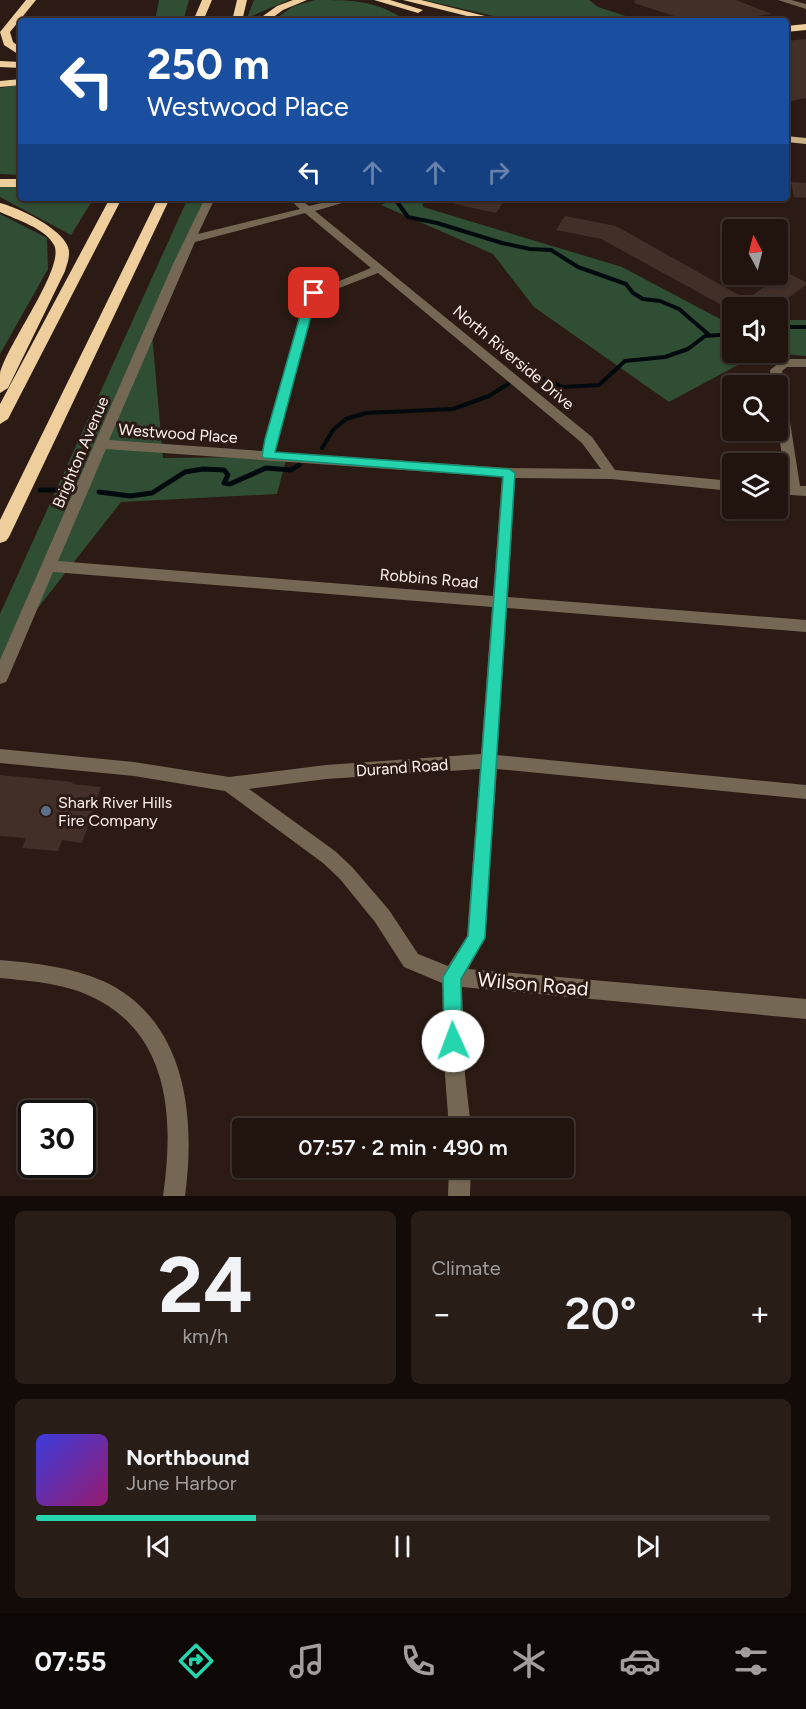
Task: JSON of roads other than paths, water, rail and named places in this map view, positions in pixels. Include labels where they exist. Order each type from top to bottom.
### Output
[{"type":"highway","points":[[6,13],[18,0]]},
{"type":"highway","points":[[18,51],[8,43],[5,32],[31,0]]},
{"type":"highway","points":[[196,18],[198,0]]},
{"type":"highway","points":[[198,18],[207,0]]},
{"type":"highway","points":[[238,18],[242,0]]},
{"type":"highway","points":[[265,18],[280,8],[302,0]]},
{"type":"highway","points":[[379,0],[428,12],[441,18]]},
{"type":"highway","points":[[408,0],[487,18]]},
{"type":"highway","points":[[397,5],[413,18]]},
{"type":"highway","points":[[438,7],[457,18]]},
{"type":"highway","points":[[789,29],[806,27]]},
{"type":"highway","points":[[0,64],[18,65]]},
{"type":"highway","points":[[0,72],[18,74]]},
{"type":"highway","points":[[0,84],[18,82]]},
{"type":"highway","points":[[0,183],[18,183]]},
{"type":"highway","points":[[0,419],[114,201]]},
{"type":"highway","points":[[0,537],[163,201]]},
{"type":"highway","points":[[0,207],[48,231],[58,240],[62,250],[58,271],[0,388]]},
{"type":"main road","points":[[789,139],[806,141]]},
{"type":"street","points":[[782,0],[806,7]]},
{"type":"street","name":"Brighton Avenue","points":[[0,678],[209,201]]},
{"type":"street","name":"North Riverside Drive","points":[[296,201],[587,440],[611,474]]},
{"type":"street","points":[[192,239],[342,201]]},
{"type":"street","points":[[268,456],[311,295],[379,269]]},
{"type":"street","points":[[800,491],[776,370],[783,363],[806,363]]},
{"type":"street","name":"Westwood Place","points":[[102,444],[509,473],[611,474]]},
{"type":"street","points":[[459,1118],[455,1075],[452,977],[476,938],[509,473]]},
{"type":"street","points":[[611,474],[722,485]]},
{"type":"street","name":"Robbins Road","points":[[49,566],[806,627]]},
{"type":"street","name":"Durand Road","points":[[0,756],[126,768],[229,784],[326,772],[489,761],[806,792]]},
{"type":"street","name":"Wilson Road","points":[[229,784],[329,857],[346,873],[381,916],[411,961],[452,977],[806,1009]]},
{"type":"street","points":[[0,969],[38,973],[98,989],[129,1009],[146,1027],[169,1066],[180,1113],[180,1167],[174,1196]]},
{"type":"street","points":[[459,1196],[460,1178]]},
{"type":"waterway","points":[[396,201],[408,217],[437,223],[502,243],[530,249],[551,250],[578,267],[626,284],[633,293],[643,299],[660,301],[679,309],[708,334]]},
{"type":"waterway","points":[[788,327],[806,327]]},
{"type":"waterway","points":[[528,376],[540,377],[563,387],[599,385],[625,361],[665,357],[688,349],[705,336],[722,335]]},
{"type":"waterway","points":[[322,448],[333,430],[346,419],[366,413],[453,409],[489,396],[508,384]]},
{"type":"waterway","points":[[99,492],[130,496],[152,493],[185,472],[203,469],[224,470],[228,475],[224,483],[230,484],[266,468],[291,470],[299,465]]},
{"type":"waterway","points":[[40,490],[67,490]]},
{"type":"place","name":"Shark River Hills Fire Company","points":[[46,811]]}]
